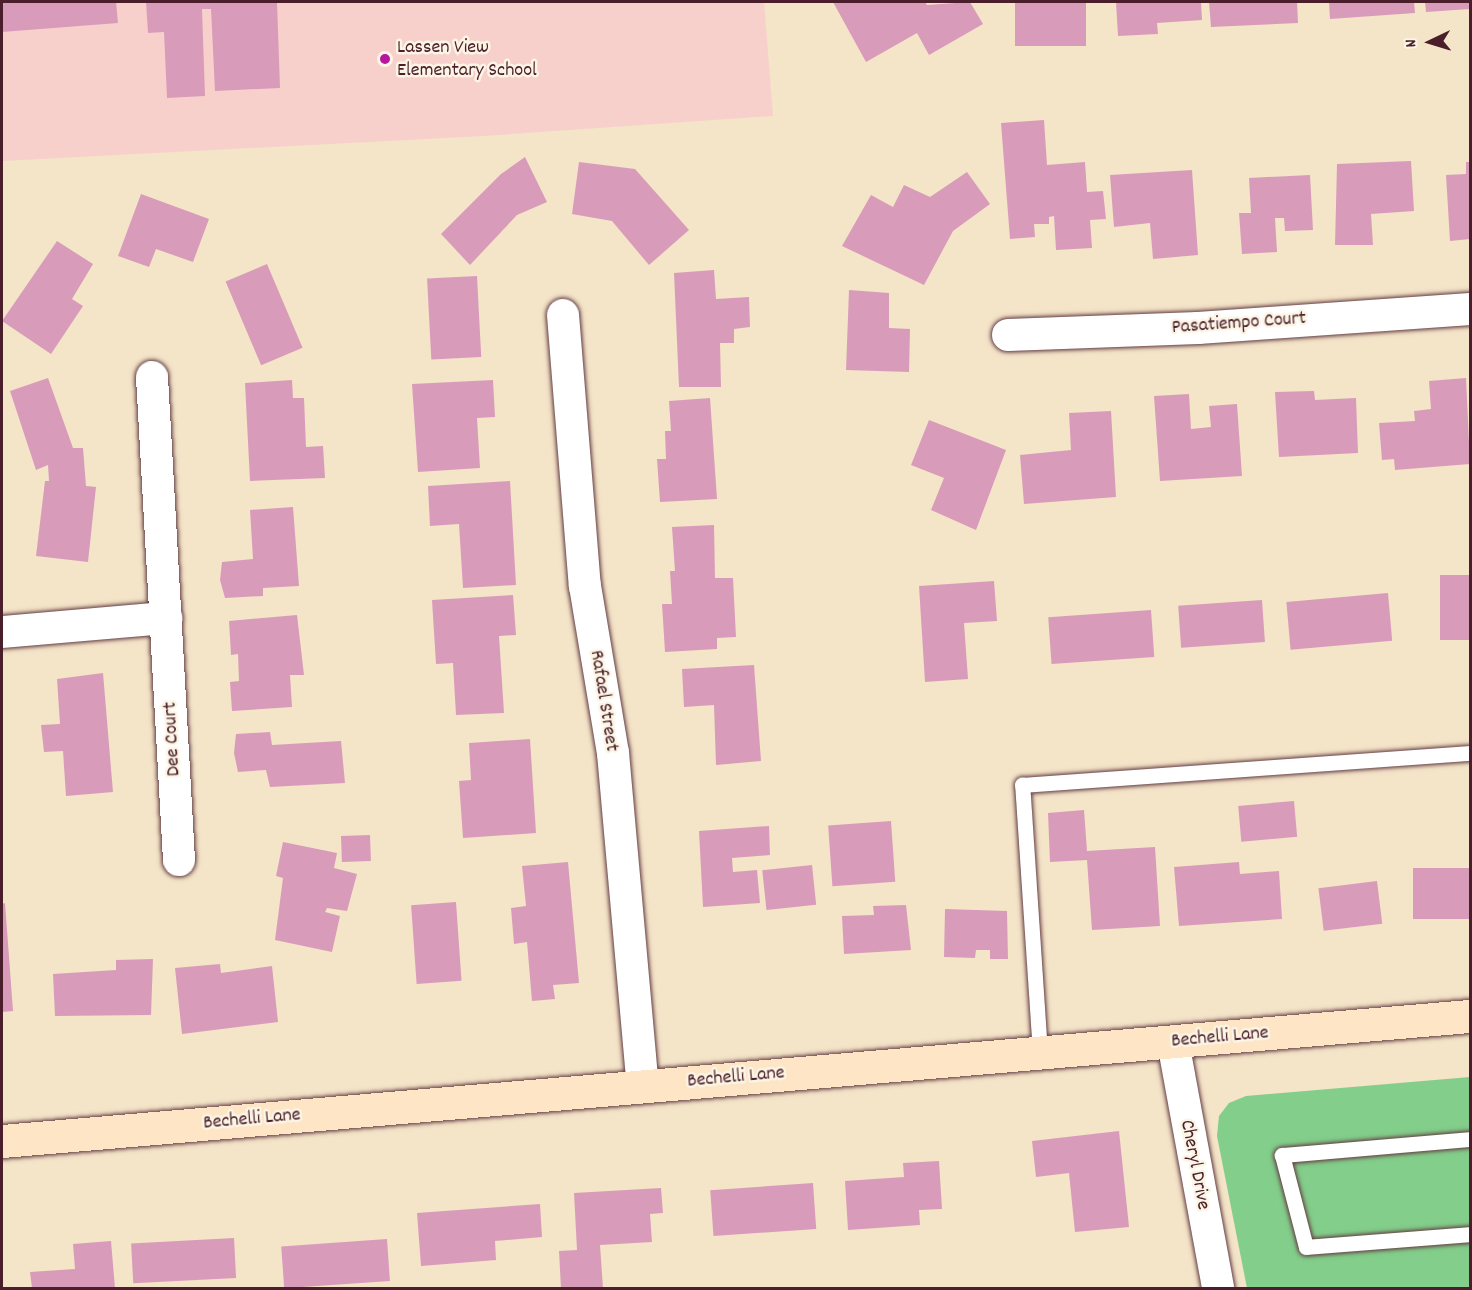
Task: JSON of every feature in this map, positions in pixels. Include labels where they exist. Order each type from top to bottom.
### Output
[{"type":"main road","name":"Bechelli Lane","points":[[2,1141],[1470,1016]]},
{"type":"street","name":"Pasatiempo Court","points":[[1008,335],[1198,328],[1470,309]]},
{"type":"street","name":"Rafael Street","points":[[563,315],[585,586],[613,753],[643,1086]]},
{"type":"street","name":"Dee Court","points":[[152,377],[179,860]]},
{"type":"street","points":[[2,632],[166,618]]},
{"type":"street","name":"Cheryl Drive","points":[[1173,1042],[1218,1288]]},
{"type":"lane","points":[[1040,1053],[1022,784],[1470,753]]},
{"type":"lane","points":[[1470,1139],[1282,1155],[1306,1247],[1470,1234]]},
{"type":"shaded area","name":"Lassen View Elementary School","points":[[2,2],[764,2],[773,116],[483,136],[2,161]]},
{"type":"green space","points":[[1470,1077],[1470,1288],[1247,1288],[1217,1136],[1219,1116],[1229,1103],[1246,1096]]},
{"type":"building","points":[[2,2],[116,2],[118,23],[2,32]]},
{"type":"building","points":[[146,2],[277,2],[280,88],[215,91],[211,9],[202,9],[205,96],[167,98],[164,32],[148,33]]},
{"type":"building","points":[[833,2],[925,2],[927,5],[970,2],[983,24],[929,55],[917,33],[866,62]]},
{"type":"building","points":[[1015,2],[1086,2],[1086,46],[1015,46]]},
{"type":"building","points":[[1116,2],[1201,2],[1202,20],[1157,23],[1158,34],[1118,36]]},
{"type":"building","points":[[1209,2],[1297,2],[1298,23],[1211,27]]},
{"type":"building","points":[[1329,2],[1414,2],[1415,13],[1330,19]]},
{"type":"building","points":[[1425,2],[1470,2],[1470,9],[1426,12]]},
{"type":"building","points":[[1044,120],[1047,165],[1085,162],[1087,192],[1103,191],[1106,219],[1090,220],[1092,248],[1056,250],[1054,216],[1049,217],[1049,224],[1034,224],[1035,237],[1010,239],[1001,123]]},
{"type":"building","points":[[525,157],[547,202],[517,215],[470,265],[441,234],[501,174]]},
{"type":"building","points":[[1411,161],[1414,211],[1371,214],[1373,245],[1335,245],[1337,164]]},
{"type":"building","points":[[579,162],[635,169],[689,230],[649,265],[612,221],[572,214]]},
{"type":"building","points":[[1466,162],[1470,162],[1470,239],[1450,241],[1446,175],[1466,174]]},
{"type":"building","points":[[1192,170],[1198,255],[1153,259],[1150,223],[1114,227],[1110,175]]},
{"type":"building","points":[[967,172],[990,204],[953,231],[924,285],[842,246],[871,195],[893,207],[904,185],[930,197]]},
{"type":"building","points":[[1310,175],[1313,230],[1285,231],[1284,218],[1275,218],[1277,252],[1242,254],[1239,213],[1251,213],[1249,178]]},
{"type":"building","points":[[141,194],[209,219],[193,262],[156,249],[149,267],[118,256]]},
{"type":"building","points":[[57,241],[93,264],[72,299],[83,306],[51,354],[2,321]]},
{"type":"building","points":[[267,264],[303,348],[261,365],[226,282]]},
{"type":"building","points":[[714,270],[716,299],[749,297],[750,327],[734,329],[734,343],[720,343],[721,387],[679,387],[674,273]]},
{"type":"building","points":[[477,276],[481,357],[431,360],[427,279]]},
{"type":"building","points":[[849,290],[889,293],[889,328],[910,329],[909,372],[846,370]]},
{"type":"building","points":[[48,378],[73,448],[83,448],[86,486],[96,487],[88,562],[36,556],[45,481],[49,481],[48,465],[36,470],[10,391]]},
{"type":"building","points":[[1466,378],[1470,464],[1395,470],[1394,459],[1382,460],[1379,423],[1415,421],[1414,411],[1431,409],[1429,381]]},
{"type":"building","points":[[292,380],[293,398],[304,398],[306,447],[323,446],[325,478],[250,481],[245,383]]},
{"type":"building","points":[[493,380],[495,417],[477,418],[480,468],[418,472],[412,384]]},
{"type":"building","points":[[1314,391],[1315,400],[1356,398],[1358,453],[1279,457],[1275,392]]},
{"type":"building","points":[[1189,394],[1191,429],[1211,427],[1209,406],[1237,404],[1242,476],[1160,481],[1154,396]]},
{"type":"building","points":[[710,398],[717,499],[660,502],[657,459],[666,459],[665,431],[671,431],[669,401]]},
{"type":"building","points":[[1111,411],[1116,497],[1024,504],[1020,455],[1071,450],[1069,413]]},
{"type":"building","points":[[929,420],[1006,450],[976,530],[931,510],[944,478],[911,465]]},
{"type":"building","points":[[510,481],[516,585],[463,588],[459,524],[430,526],[428,486]]},
{"type":"building","points":[[293,507],[299,586],[263,588],[263,596],[225,598],[220,580],[222,562],[253,559],[250,510]]},
{"type":"building","points":[[714,525],[715,578],[733,578],[736,637],[717,638],[717,649],[665,652],[662,604],[672,604],[670,571],[675,571],[672,527]]},
{"type":"building","points":[[1440,575],[1470,575],[1470,640],[1440,640]]},
{"type":"building","points":[[994,581],[997,621],[964,623],[968,679],[925,682],[919,586]]},
{"type":"building","points":[[1388,593],[1392,641],[1291,650],[1286,602]]},
{"type":"building","points":[[513,595],[516,635],[499,636],[504,713],[456,715],[453,663],[436,664],[432,600]]},
{"type":"building","points":[[1262,600],[1265,642],[1181,648],[1178,606]]},
{"type":"building","points":[[1151,610],[1154,657],[1052,664],[1048,617]]},
{"type":"building","points":[[297,615],[304,675],[290,675],[292,707],[232,711],[230,682],[239,681],[238,654],[231,655],[229,621]]},
{"type":"building","points":[[754,665],[761,761],[716,765],[714,705],[684,707],[682,669]]},
{"type":"building","points":[[103,673],[113,792],[66,796],[63,751],[44,752],[41,725],[60,724],[57,679]]},
{"type":"building","points":[[270,732],[272,745],[341,741],[345,783],[270,787],[266,770],[238,772],[234,753],[236,734]]},
{"type":"building","points":[[530,739],[536,833],[463,838],[459,781],[471,780],[469,743]]},
{"type":"building","points":[[1294,801],[1297,837],[1241,842],[1238,806]]},
{"type":"building","points":[[1084,810],[1087,851],[1155,847],[1160,926],[1092,930],[1087,860],[1050,862],[1048,813]]},
{"type":"building","points":[[891,821],[895,882],[832,886],[828,825]]},
{"type":"building","points":[[769,826],[770,855],[732,858],[733,872],[757,870],[760,903],[703,907],[699,831]]},
{"type":"building","points":[[370,835],[371,861],[342,862],[341,836]]},
{"type":"building","points":[[283,842],[337,853],[334,868],[357,874],[347,911],[327,908],[325,912],[340,916],[332,952],[275,940],[283,878],[276,876]]},
{"type":"building","points":[[568,862],[579,983],[553,985],[555,999],[532,1001],[527,942],[514,944],[511,908],[526,906],[522,866]]},
{"type":"building","points":[[1239,862],[1240,874],[1279,871],[1282,919],[1179,926],[1174,867]]},
{"type":"building","points":[[812,865],[816,905],[766,910],[762,870]]},
{"type":"building","points":[[1413,868],[1470,868],[1470,919],[1413,919]]},
{"type":"building","points":[[1377,881],[1382,924],[1324,931],[1318,888]]},
{"type":"building","points":[[456,902],[462,981],[417,984],[411,905]]},
{"type":"building","points":[[5,903],[13,1011],[2,1012],[2,904]]},
{"type":"building","points":[[906,905],[911,950],[844,954],[842,916],[874,915],[873,906]]},
{"type":"building","points":[[945,909],[1007,911],[1008,959],[990,959],[990,950],[976,950],[975,958],[944,957]]},
{"type":"building","points":[[153,959],[151,1015],[55,1016],[53,974],[116,970],[116,960]]},
{"type":"building","points":[[220,964],[221,973],[272,966],[278,1022],[182,1034],[175,968]]},
{"type":"building","points":[[1119,1131],[1129,1227],[1075,1232],[1069,1173],[1036,1177],[1032,1141]]},
{"type":"building","points":[[939,1161],[942,1209],[919,1210],[920,1225],[848,1230],[845,1181],[904,1177],[903,1163]]},
{"type":"building","points":[[813,1183],[816,1229],[713,1236],[710,1190]]},
{"type":"building","points":[[661,1188],[663,1213],[650,1214],[652,1242],[600,1245],[603,1288],[561,1288],[559,1251],[577,1250],[574,1193]]},
{"type":"building","points":[[540,1204],[542,1237],[495,1241],[496,1260],[421,1266],[417,1213]]},
{"type":"building","points":[[234,1238],[236,1278],[133,1283],[131,1243]]},
{"type":"building","points":[[387,1239],[390,1281],[284,1288],[281,1246]]},
{"type":"building","points":[[111,1241],[115,1288],[32,1288],[30,1272],[75,1269],[73,1244]]},
{"type":"place","name":"Lassen View Elementary School","points":[[385,59]]}]
